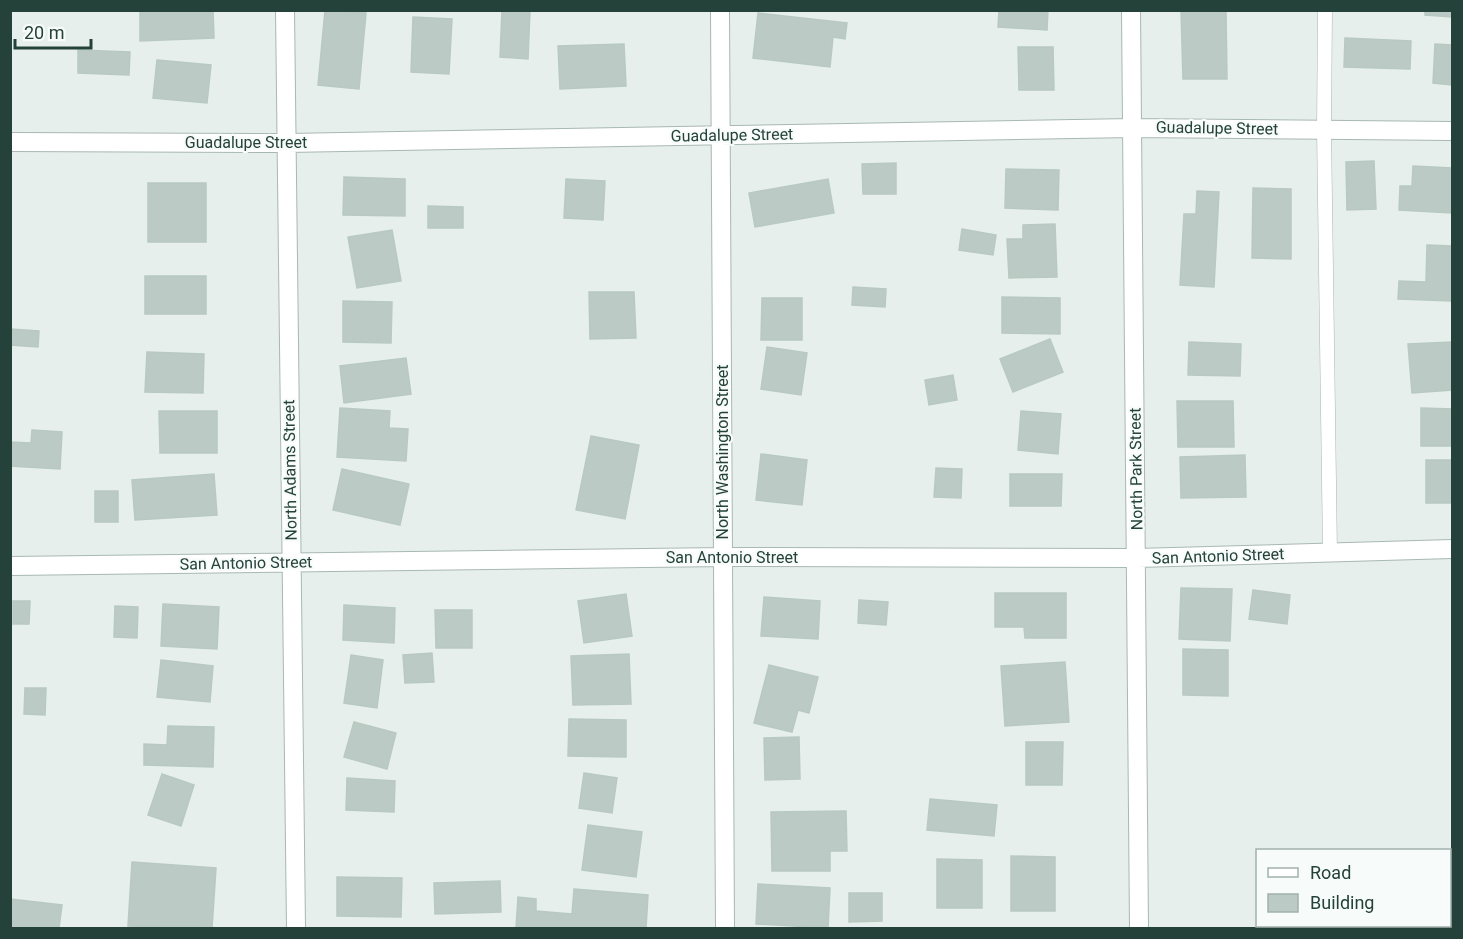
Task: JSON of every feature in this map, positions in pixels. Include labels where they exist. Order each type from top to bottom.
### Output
[{"type":"street","name":"North Adams Street","points":[[285,10],[296,928]]},
{"type":"street","name":"North Washington Street","points":[[720,10],[725,928]]},
{"type":"street","name":"North Park Street","points":[[1131,10],[1139,928]]},
{"type":"street","name":"Guadalupe Street","points":[[10,142],[287,142],[1132,128],[1452,131]]},
{"type":"street","name":"San Antonio Street","points":[[10,566],[723,557],[1137,558],[1452,549]]},
{"type":"lane","points":[[1325,10],[1324,129],[1330,553]]},
{"type":"building","points":[[140,10],[213,10],[214,38],[140,41]]},
{"type":"building","points":[[325,10],[366,13],[359,89],[318,85]]},
{"type":"building","points":[[502,10],[530,10],[528,59],[500,57]]},
{"type":"building","points":[[999,10],[1048,10],[1047,30],[998,27]]},
{"type":"building","points":[[1181,10],[1226,10],[1227,79],[1183,79]]},
{"type":"building","points":[[1425,10],[1452,10],[1452,17],[1425,15]]},
{"type":"building","points":[[758,13],[847,23],[845,39],[833,37],[830,67],[753,58]]},
{"type":"building","points":[[413,17],[452,19],[449,74],[411,72]]},
{"type":"building","points":[[1345,38],[1411,41],[1410,69],[1344,67]]},
{"type":"building","points":[[624,44],[626,86],[560,89],[558,46]]},
{"type":"building","points":[[1435,44],[1452,45],[1452,85],[1433,83]]},
{"type":"building","points":[[1018,47],[1053,47],[1054,90],[1019,90]]},
{"type":"building","points":[[78,50],[130,52],[129,75],[78,73]]},
{"type":"building","points":[[157,60],[211,65],[207,103],[153,98]]},
{"type":"building","points":[[1374,161],[1376,209],[1347,210],[1346,162]]},
{"type":"building","points":[[896,163],[896,194],[863,194],[862,164]]},
{"type":"building","points":[[1413,166],[1452,168],[1452,213],[1399,210],[1400,186],[1412,186]]},
{"type":"building","points":[[1006,169],[1059,170],[1058,210],[1005,208]]},
{"type":"building","points":[[344,177],[405,179],[405,216],[343,215]]},
{"type":"building","points":[[566,179],[605,181],[603,220],[564,218]]},
{"type":"building","points":[[828,179],[834,213],[755,227],[749,193]]},
{"type":"building","points":[[148,183],[206,183],[206,242],[148,242]]},
{"type":"building","points":[[1253,188],[1291,189],[1291,259],[1252,258]]},
{"type":"building","points":[[1197,191],[1219,192],[1214,287],[1180,285],[1184,214],[1196,214]]},
{"type":"building","points":[[428,206],[463,207],[463,228],[428,228]]},
{"type":"building","points":[[1055,224],[1057,277],[1009,278],[1007,239],[1023,239],[1023,225]]},
{"type":"building","points":[[962,229],[996,235],[993,255],[959,250]]},
{"type":"building","points":[[392,230],[401,281],[357,288],[348,237]]},
{"type":"building","points":[[1427,245],[1452,246],[1452,301],[1398,299],[1399,281],[1426,282]]},
{"type":"building","points":[[145,276],[206,276],[206,314],[145,314]]},
{"type":"building","points":[[853,287],[886,289],[885,307],[852,305]]},
{"type":"building","points":[[589,292],[634,292],[636,338],[590,339]]},
{"type":"building","points":[[1002,297],[1060,298],[1060,334],[1002,333]]},
{"type":"building","points":[[762,298],[802,298],[802,340],[761,340]]},
{"type":"building","points":[[343,301],[392,302],[391,343],[343,342]]},
{"type":"building","points":[[10,329],[39,331],[38,347],[10,345]]},
{"type":"building","points":[[1050,339],[1063,372],[1013,392],[1000,359]]},
{"type":"building","points":[[1189,342],[1241,344],[1240,376],[1188,375]]},
{"type":"building","points":[[1452,342],[1452,390],[1412,393],[1408,344]]},
{"type":"building","points":[[767,347],[807,353],[801,395],[761,389]]},
{"type":"building","points":[[147,352],[204,354],[203,393],[145,392]]},
{"type":"building","points":[[406,358],[411,394],[344,403],[340,366]]},
{"type":"building","points":[[953,375],[957,400],[929,405],[925,380]]},
{"type":"building","points":[[1177,401],[1233,401],[1234,447],[1178,447]]},
{"type":"building","points":[[340,408],[390,411],[389,428],[408,429],[406,461],[337,457]]},
{"type":"building","points":[[1421,408],[1452,409],[1452,446],[1421,446]]},
{"type":"building","points":[[159,411],[217,411],[217,453],[160,453]]},
{"type":"building","points":[[1021,411],[1061,414],[1058,454],[1018,450]]},
{"type":"building","points":[[32,430],[62,432],[60,469],[10,466],[10,442],[31,443]]},
{"type":"building","points":[[591,436],[639,445],[625,519],[576,510]]},
{"type":"building","points":[[761,454],[807,460],[802,505],[756,500]]},
{"type":"building","points":[[1245,455],[1246,497],[1181,498],[1180,457]]},
{"type":"building","points":[[1426,460],[1452,460],[1452,503],[1426,503]]},
{"type":"building","points":[[936,468],[962,469],[961,498],[934,497]]},
{"type":"building","points":[[342,469],[409,484],[400,525],[333,510]]},
{"type":"building","points":[[214,474],[217,515],[135,520],[132,480]]},
{"type":"building","points":[[1010,474],[1062,474],[1061,506],[1010,506]]},
{"type":"building","points":[[95,491],[118,491],[118,522],[95,522]]},
{"type":"building","points":[[1181,588],[1232,589],[1230,641],[1179,639]]},
{"type":"building","points":[[1253,590],[1290,595],[1287,624],[1249,619]]},
{"type":"building","points":[[995,593],[1066,593],[1066,638],[1025,638],[1024,627],[995,627]]},
{"type":"building","points":[[626,594],[632,636],[584,643],[578,601]]},
{"type":"building","points":[[764,597],[820,601],[818,639],[761,636]]},
{"type":"building","points":[[859,600],[888,602],[886,625],[858,623]]},
{"type":"building","points":[[13,601],[30,601],[29,624],[13,624]]},
{"type":"building","points":[[163,604],[219,607],[217,649],[161,646]]},
{"type":"building","points":[[344,605],[395,608],[394,643],[343,640]]},
{"type":"building","points":[[115,606],[138,607],[137,638],[114,637]]},
{"type":"building","points":[[435,610],[472,610],[472,648],[436,648]]},
{"type":"building","points":[[1183,649],[1228,650],[1228,696],[1183,695]]},
{"type":"building","points":[[432,653],[434,682],[405,683],[403,655]]},
{"type":"building","points":[[629,654],[631,704],[573,705],[571,656]]},
{"type":"building","points":[[351,655],[383,660],[377,708],[344,703]]},
{"type":"building","points":[[161,660],[213,666],[210,702],[157,697]]},
{"type":"building","points":[[1065,662],[1069,722],[1005,726],[1001,666]]},
{"type":"building","points":[[769,665],[818,677],[809,713],[798,710],[792,732],[754,723]]},
{"type":"building","points":[[25,688],[46,688],[45,715],[24,714]]},
{"type":"building","points":[[569,719],[626,720],[626,757],[568,756]]},
{"type":"building","points":[[354,722],[396,733],[387,769],[344,757]]},
{"type":"building","points":[[168,726],[214,727],[213,767],[144,765],[144,744],[167,745]]},
{"type":"building","points":[[799,737],[800,779],[765,780],[764,738]]},
{"type":"building","points":[[1026,742],[1063,742],[1062,785],[1026,785]]},
{"type":"building","points":[[584,773],[617,778],[612,813],[579,808]]},
{"type":"building","points":[[162,774],[194,785],[181,826],[148,815]]},
{"type":"building","points":[[347,778],[395,781],[394,812],[346,810]]},
{"type":"building","points":[[930,799],[997,805],[994,836],[927,830]]},
{"type":"building","points":[[846,811],[847,851],[830,851],[830,871],[772,871],[771,812]]},
{"type":"building","points":[[588,825],[642,832],[636,877],[582,870]]},
{"type":"building","points":[[1011,856],[1055,857],[1055,911],[1011,911]]},
{"type":"building","points":[[937,859],[982,860],[982,908],[937,908]]},
{"type":"building","points":[[132,862],[216,868],[212,928],[128,926]]},
{"type":"building","points":[[337,877],[402,878],[401,917],[337,916]]},
{"type":"building","points":[[1451,878],[1452,878],[1451,926]]},
{"type":"building","points":[[500,881],[501,912],[435,914],[434,883]]},
{"type":"building","points":[[758,884],[830,888],[828,928],[756,924]]},
{"type":"building","points":[[574,889],[648,895],[646,928],[516,928],[518,897],[536,899],[536,911],[572,914]]},
{"type":"building","points":[[849,893],[882,893],[882,921],[849,922]]},
{"type":"building","points":[[10,899],[62,905],[59,928],[10,928]]}]
